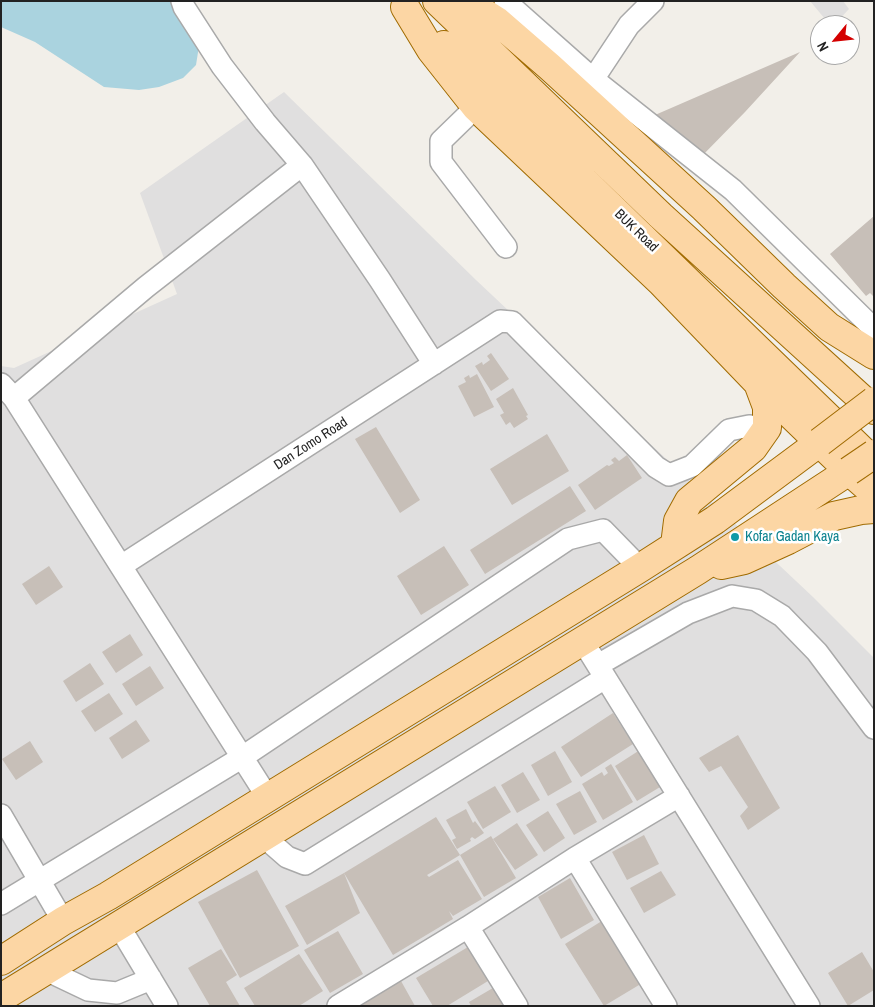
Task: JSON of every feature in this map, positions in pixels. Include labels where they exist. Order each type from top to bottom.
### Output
[{"type":"main road","name":"BUK Road","points":[[437,1],[661,216],[874,410]]},
{"type":"main road","points":[[465,1],[497,21],[550,67],[588,88],[704,208],[784,286],[829,327],[874,355]]},
{"type":"main road","name":"BUK Road","points":[[402,4],[861,467]]},
{"type":"main road","points":[[402,4],[431,50],[476,107],[661,282],[758,384],[820,442],[861,467],[874,493]]},
{"type":"main road","points":[[674,545],[678,521],[689,501],[753,448],[768,428],[767,407],[758,384]]},
{"type":"main road","points":[[1,961],[63,921],[108,896],[268,798],[715,520],[874,401]]},
{"type":"main road","points":[[1,998],[698,570],[861,467],[874,454]]},
{"type":"main road","points":[[698,570],[744,560],[834,516],[874,509]]},
{"type":"street","points":[[182,1],[222,66],[265,122],[302,165],[434,364]]},
{"type":"street","points":[[505,1],[588,88],[733,190],[874,329]]},
{"type":"street","points":[[588,88],[629,26],[653,1]]},
{"type":"street","points":[[476,107],[441,141],[441,162],[506,247]]},
{"type":"street","points":[[268,798],[8,391],[146,287],[302,165]]},
{"type":"street","name":"Dan Zomo Road","points":[[121,566],[500,321],[512,322],[656,467],[669,475],[692,466],[730,430],[749,426],[768,428]]},
{"type":"street","points":[[1,904],[241,758],[568,539],[603,530],[640,568]]},
{"type":"street","points":[[263,836],[287,857],[305,864],[602,672],[688,613],[732,596],[756,600],[782,616],[817,652],[874,728]]},
{"type":"street","points":[[582,640],[809,1006]]},
{"type":"street","points":[[338,1006],[468,927],[575,858],[679,796]]},
{"type":"street","points":[[1,815],[63,921]]},
{"type":"street","points":[[575,858],[666,1006]]},
{"type":"street","points":[[119,926],[167,1006]]},
{"type":"street","points":[[468,927],[517,1006]]},
{"type":"street","points":[[46,970],[88,990],[117,993],[151,979]]},
{"type":"shaded area","points":[[810,1],[843,1],[849,9],[843,15],[822,15]]},
{"type":"shaded area","points":[[284,92],[476,280],[813,597],[874,658],[874,1006],[1,1006],[1,366],[14,368],[177,294],[140,193]]},
{"type":"water","points":[[1,1],[173,1],[199,46],[196,65],[183,78],[159,87],[139,90],[104,87],[35,42],[1,27]]},
{"type":"building","points":[[800,52],[699,159],[655,115]]},
{"type":"building","points":[[874,216],[874,297],[870,293],[866,296],[830,254]]},
{"type":"building","points":[[491,353],[509,379],[491,391],[475,366],[482,362],[483,365],[490,360],[487,356]]},
{"type":"building","points":[[477,374],[494,407],[474,417],[458,386],[466,382],[464,378],[469,375],[470,378]]},
{"type":"building","points":[[513,388],[528,415],[526,416],[528,419],[514,428],[510,422],[506,425],[500,415],[504,413],[496,399]]},
{"type":"building","points":[[376,427],[420,500],[400,513],[355,439]]},
{"type":"building","points":[[547,434],[569,471],[512,505],[490,469]]},
{"type":"building","points":[[627,455],[642,478],[595,510],[578,485],[607,465],[609,466],[614,463],[611,460],[615,457],[619,461]]},
{"type":"building","points":[[570,486],[586,511],[485,574],[470,550]]},
{"type":"building","points":[[444,546],[469,585],[421,615],[397,576]]},
{"type":"building","points":[[49,566],[63,587],[36,605],[22,584]]},
{"type":"building","points":[[130,634],[143,655],[116,673],[102,652]]},
{"type":"building","points":[[90,663],[104,684],[76,702],[63,681]]},
{"type":"building","points":[[150,666],[164,688],[136,706],[122,684]]},
{"type":"building","points":[[109,693],[123,714],[95,732],[81,711]]},
{"type":"building","points":[[613,713],[633,744],[581,777],[561,747]]},
{"type":"building","points":[[136,720],[150,741],[122,759],[109,738]]},
{"type":"building","points":[[738,735],[780,808],[748,830],[740,816],[748,807],[721,766],[709,772],[699,758]]},
{"type":"building","points":[[30,741],[43,762],[16,780],[2,759]]},
{"type":"building","points":[[643,748],[665,784],[637,801],[615,766]]},
{"type":"building","points":[[555,751],[572,782],[548,796],[531,765]]},
{"type":"building","points":[[611,764],[633,802],[603,820],[582,784],[602,772],[604,776],[608,773],[605,768]]},
{"type":"building","points":[[523,772],[540,800],[517,813],[501,785]]},
{"type":"building","points":[[495,786],[511,812],[483,829],[467,802]]},
{"type":"building","points":[[580,791],[597,822],[574,835],[556,804]]},
{"type":"building","points":[[466,809],[473,823],[475,821],[484,833],[475,839],[472,837],[471,841],[457,849],[452,840],[456,838],[446,820]]},
{"type":"building","points":[[548,811],[565,838],[544,852],[526,825]]},
{"type":"building","points":[[436,817],[460,855],[427,875],[429,877],[458,860],[482,899],[453,916],[449,911],[453,919],[393,955],[344,873]]},
{"type":"building","points":[[517,823],[538,855],[515,870],[493,839]]},
{"type":"building","points":[[644,835],[659,864],[627,880],[612,852]]},
{"type":"building","points":[[491,836],[516,878],[484,897],[460,855]]},
{"type":"building","points":[[257,870],[299,946],[240,978],[198,902]]},
{"type":"building","points":[[661,871],[676,895],[644,913],[630,888]]},
{"type":"building","points":[[344,873],[360,913],[307,945],[285,906]]},
{"type":"building","points":[[570,878],[594,920],[561,939],[538,897]]},
{"type":"building","points":[[605,919],[644,982],[604,1006],[565,944]]},
{"type":"building","points":[[338,931],[363,974],[330,993],[304,950]]},
{"type":"building","points":[[468,947],[488,981],[447,1006],[433,1006],[416,978]]},
{"type":"building","points":[[221,949],[237,975],[226,982],[240,1006],[210,1006],[188,968]]},
{"type":"building","points":[[862,952],[874,972],[874,990],[848,1006],[828,973]]},
{"type":"building","points":[[299,954],[323,991],[299,1006],[255,1006],[244,988]]},
{"type":"building","points":[[401,981],[415,1006],[358,1006]]},
{"type":"building","points":[[498,985],[510,1006],[471,1006],[469,1002]]},
{"type":"place","name":"Kofar Gadan Kaya","points":[[735,537]]}]
